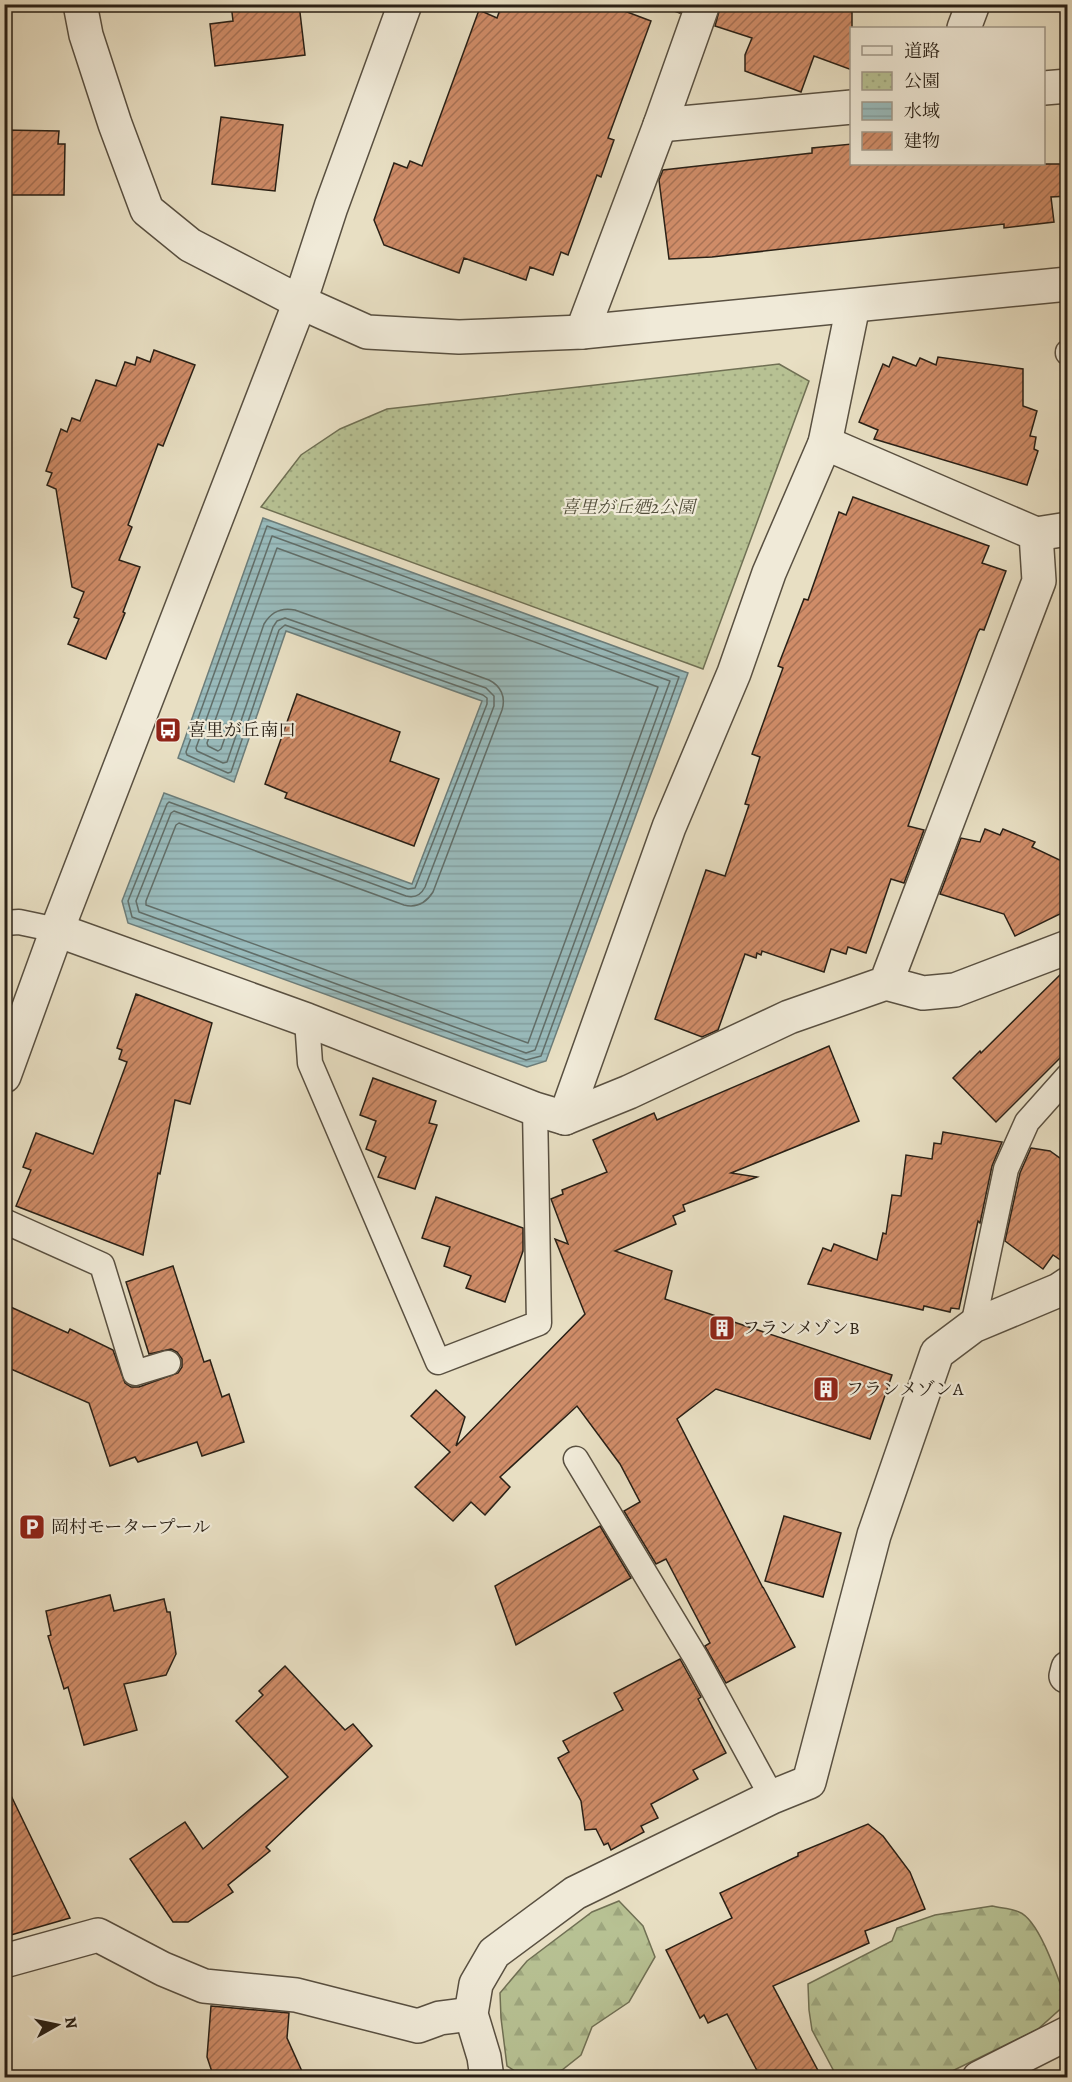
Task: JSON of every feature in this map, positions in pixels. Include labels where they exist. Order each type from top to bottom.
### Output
[{"type":"street","points":[[80,4],[86,35],[115,124],[147,210],[190,245],[300,302],[367,332],[459,337],[582,332],[1068,284]]},
{"type":"street","points":[[4,1076],[57,930],[300,302],[331,207],[405,4]]},
{"type":"street","points":[[582,332],[703,4]]},
{"type":"street","points":[[964,27],[973,4]]},
{"type":"street","points":[[1045,88],[1068,86]]},
{"type":"street","points":[[660,125],[850,107]]},
{"type":"street","points":[[550,1113],[734,673],[769,573],[825,443],[853,306]]},
{"type":"street","points":[[825,443],[1036,534],[1068,529]]},
{"type":"street","points":[[886,983],[1039,581],[1036,534]]},
{"type":"street","points":[[57,930],[307,1020],[550,1113],[629,1092],[789,1017],[886,983],[923,993],[955,990],[1068,947]]},
{"type":"street","points":[[487,2078],[484,2057],[471,2013],[476,1984],[494,1953],[575,1893],[772,1797],[809,1782],[874,1535],[937,1353],[973,1326],[1059,1290],[1068,1284]]},
{"type":"street","points":[[4,1961],[98,1935],[163,1969],[204,1986],[296,1995],[418,2026],[440,2018],[471,2013]]},
{"type":"street","points":[[979,2078],[1068,2033]]},
{"type":"lane","points":[[4,923],[19,922],[57,930]]},
{"type":"lane","points":[[307,1020],[310,1063],[438,1362],[539,1323],[550,1113]]},
{"type":"lane","points":[[973,1326],[1006,1169],[1027,1122],[1068,1076]]},
{"type":"lane","points":[[4,1221],[102,1265],[135,1374],[168,1363]]},
{"type":"lane","points":[[576,1459],[696,1658],[772,1797]]},
{"type":"green space","name":"喜里が丘廼2公園","points":[[779,364],[809,381],[703,669],[261,507],[301,455],[340,429],[387,409]]},
{"type":"green space","points":[[619,1901],[643,1926],[655,1957],[629,2002],[592,2027],[581,2055],[562,2070],[540,2077],[524,2077],[507,2066],[500,1993],[527,1961],[592,1912]]},
{"type":"green space","points":[[992,1906],[1019,1912],[1027,1917],[1034,1926],[1048,1952],[1067,2003],[1038,2029],[940,2077],[837,2077],[812,2030],[808,1984],[892,1941],[897,1928],[935,1915]]},
{"type":"water","points":[[263,518],[688,673],[546,1061],[527,1067],[128,923],[122,901],[164,793],[412,884],[482,701],[286,631],[234,782],[178,758]]},
{"type":"building","points":[[231,4],[299,4],[305,55],[215,66],[210,24],[233,21]]},
{"type":"building","points":[[502,4],[606,4],[651,21],[608,138],[614,140],[601,177],[597,175],[568,255],[561,252],[553,275],[530,267],[526,280],[464,258],[459,273],[384,245],[374,220],[394,163],[407,168],[410,161],[422,166],[479,10],[497,18]]},
{"type":"building","points":[[672,4],[683,4],[680,13],[671,10]]},
{"type":"building","points":[[721,4],[852,4],[850,69],[814,56],[801,92],[745,71],[745,55],[752,38],[715,26]]},
{"type":"building","points":[[221,117],[283,125],[275,191],[212,184]]},
{"type":"building","points":[[4,130],[59,131],[58,144],[65,144],[64,195],[4,195]]},
{"type":"building","points":[[850,144],[850,165],[1068,164],[1068,196],[1051,197],[1054,222],[1004,228],[1004,224],[712,257],[669,259],[659,180],[663,170],[812,153],[812,148]]},
{"type":"building","points":[[154,350],[195,365],[163,446],[158,444],[128,525],[132,527],[119,560],[140,567],[123,612],[125,613],[106,659],[68,644],[79,619],[74,617],[84,592],[72,587],[56,489],[47,485],[52,473],[46,471],[61,429],[67,432],[72,418],[80,421],[96,380],[116,386],[125,362],[135,365],[137,357],[150,362]]},
{"type":"building","points":[[893,357],[916,366],[920,358],[936,365],[938,357],[1023,369],[1023,406],[1037,411],[1030,436],[1036,437],[1034,449],[1038,451],[1027,485],[874,439],[878,430],[859,422],[883,364],[889,367]]},
{"type":"building","points":[[853,497],[989,546],[982,563],[1006,571],[984,630],[980,629],[978,632],[908,826],[924,830],[904,883],[891,879],[866,953],[848,947],[846,954],[831,949],[824,972],[762,951],[761,955],[757,953],[756,958],[745,954],[718,1030],[702,1037],[655,1019],[706,870],[725,876],[749,805],[745,804],[760,757],[752,754],[783,668],[778,666],[804,599],[808,600],[839,512],[846,515]]},
{"type":"building","points":[[297,694],[400,732],[390,761],[439,779],[414,846],[285,798],[287,793],[265,784]]},
{"type":"building","points":[[985,829],[1000,835],[1003,829],[1035,842],[1032,847],[1068,864],[1068,910],[1015,936],[1004,914],[940,894],[961,838],[980,842]]},
{"type":"building","points":[[1068,967],[1068,1050],[996,1122],[953,1078]]},
{"type":"building","points":[[136,994],[212,1023],[190,1104],[175,1100],[160,1174],[158,1173],[143,1255],[16,1206],[31,1170],[23,1167],[36,1133],[93,1154],[127,1062],[119,1059],[122,1050],[117,1048]]},
{"type":"building","points":[[829,1046],[859,1121],[731,1173],[757,1177],[683,1205],[685,1211],[673,1216],[676,1224],[615,1251],[672,1271],[665,1299],[892,1375],[870,1439],[716,1389],[677,1419],[795,1647],[726,1683],[705,1646],[710,1643],[666,1559],[656,1564],[624,1511],[640,1502],[620,1464],[577,1406],[500,1477],[510,1487],[485,1515],[471,1502],[453,1521],[415,1487],[450,1452],[411,1416],[436,1390],[465,1417],[456,1446],[585,1314],[555,1239],[568,1244],[551,1199],[563,1194],[562,1190],[607,1172],[593,1140],[654,1113],[657,1120]]},
{"type":"building","points":[[373,1078],[436,1101],[429,1123],[437,1125],[415,1189],[378,1177],[386,1157],[366,1149],[376,1121],[360,1115]]},
{"type":"building","points":[[943,1132],[1002,1142],[992,1166],[959,1309],[951,1308],[950,1312],[924,1306],[923,1310],[808,1284],[823,1248],[831,1251],[834,1244],[877,1260],[883,1233],[886,1234],[892,1195],[901,1196],[906,1155],[932,1159],[934,1143],[941,1144]]},
{"type":"building","points":[[1031,1148],[1050,1151],[1068,1164],[1068,1265],[1053,1255],[1043,1269],[1005,1241],[1020,1173]]},
{"type":"building","points":[[436,1197],[523,1228],[523,1251],[505,1302],[466,1288],[471,1276],[444,1266],[450,1247],[422,1238]]},
{"type":"building","points":[[173,1266],[204,1362],[210,1360],[222,1397],[229,1394],[244,1442],[202,1456],[197,1442],[138,1462],[135,1457],[110,1466],[89,1403],[4,1366],[4,1304],[68,1333],[70,1329],[113,1350],[125,1383],[131,1387],[139,1387],[178,1373],[182,1367],[182,1359],[177,1352],[171,1349],[149,1354],[126,1282]]},
{"type":"building","points":[[784,1516],[841,1533],[823,1597],[765,1581]]},
{"type":"building","points":[[600,1526],[631,1578],[516,1645],[495,1586]]},
{"type":"building","points":[[110,1595],[114,1611],[164,1599],[167,1612],[170,1612],[176,1654],[166,1675],[124,1684],[137,1730],[84,1745],[68,1687],[64,1689],[48,1636],[51,1635],[46,1611]]},
{"type":"building","points":[[680,1659],[701,1697],[698,1699],[726,1753],[693,1770],[698,1779],[651,1804],[658,1818],[641,1826],[644,1832],[611,1850],[608,1843],[604,1845],[596,1829],[585,1830],[581,1801],[558,1758],[569,1752],[563,1741],[623,1710],[614,1693]]},
{"type":"building","points":[[285,1666],[345,1730],[353,1724],[372,1746],[266,1847],[270,1851],[228,1885],[233,1892],[188,1922],[173,1922],[130,1859],[185,1822],[203,1849],[288,1777],[236,1721],[263,1695],[259,1691]]},
{"type":"building","points":[[4,1781],[70,1918],[4,1937]]},
{"type":"building","points":[[868,1824],[883,1836],[910,1872],[925,1909],[865,1931],[869,1943],[773,1986],[822,2078],[761,2078],[727,2014],[708,2023],[704,2015],[700,2018],[666,1950],[732,1918],[720,1893],[798,1856],[798,1853]]},
{"type":"building","points":[[211,2006],[289,2013],[287,2038],[305,2078],[214,2078],[207,2057]]},
{"type":"place","name":"喜里が丘南口","points":[[168,730]]},
{"type":"place","name":"フランメゾンB","points":[[722,1328]]},
{"type":"place","name":"フランメゾンA","points":[[826,1389]]},
{"type":"place","name":"岡村モータープール","points":[[32,1527]]}]
